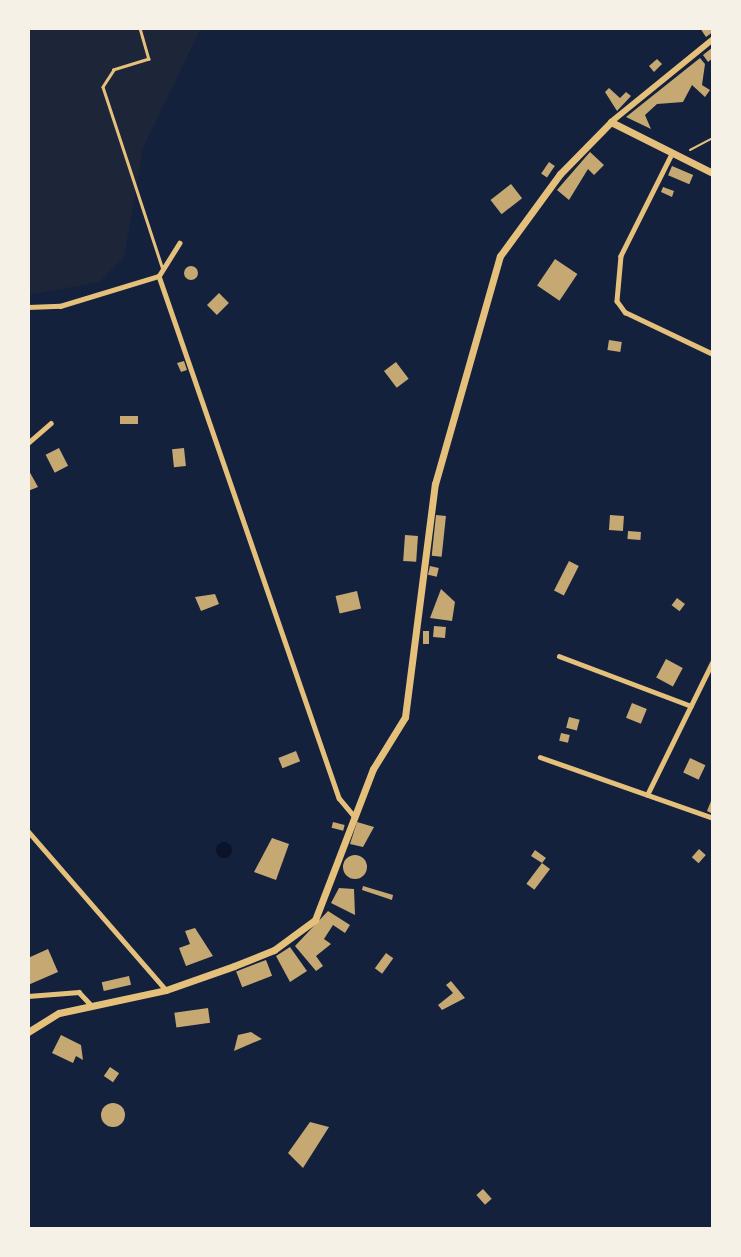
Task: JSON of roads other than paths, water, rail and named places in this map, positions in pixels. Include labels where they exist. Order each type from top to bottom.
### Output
[{"type":"main road","points":[[28,1032],[59,1013],[166,990],[234,967],[274,950],[315,920],[354,816],[405,717],[435,484],[500,256],[560,174],[611,122],[713,173]]},
{"type":"street","points":[[611,122],[713,39]]},
{"type":"street","points":[[672,154],[621,256],[617,301],[625,312],[713,354]]},
{"type":"street","points":[[28,306],[60,306],[159,276],[180,243]]},
{"type":"street","points":[[159,276],[339,798],[354,816]]},
{"type":"street","points":[[28,443],[51,423]]},
{"type":"street","points":[[559,656],[691,706]]},
{"type":"street","points":[[647,795],[713,661]]},
{"type":"street","points":[[540,757],[713,818]]},
{"type":"street","points":[[28,831],[166,990]]},
{"type":"street","points":[[28,996],[79,992],[92,1006]]},
{"type":"lane","points":[[140,28],[149,59],[114,70],[103,86],[163,269]]}]
